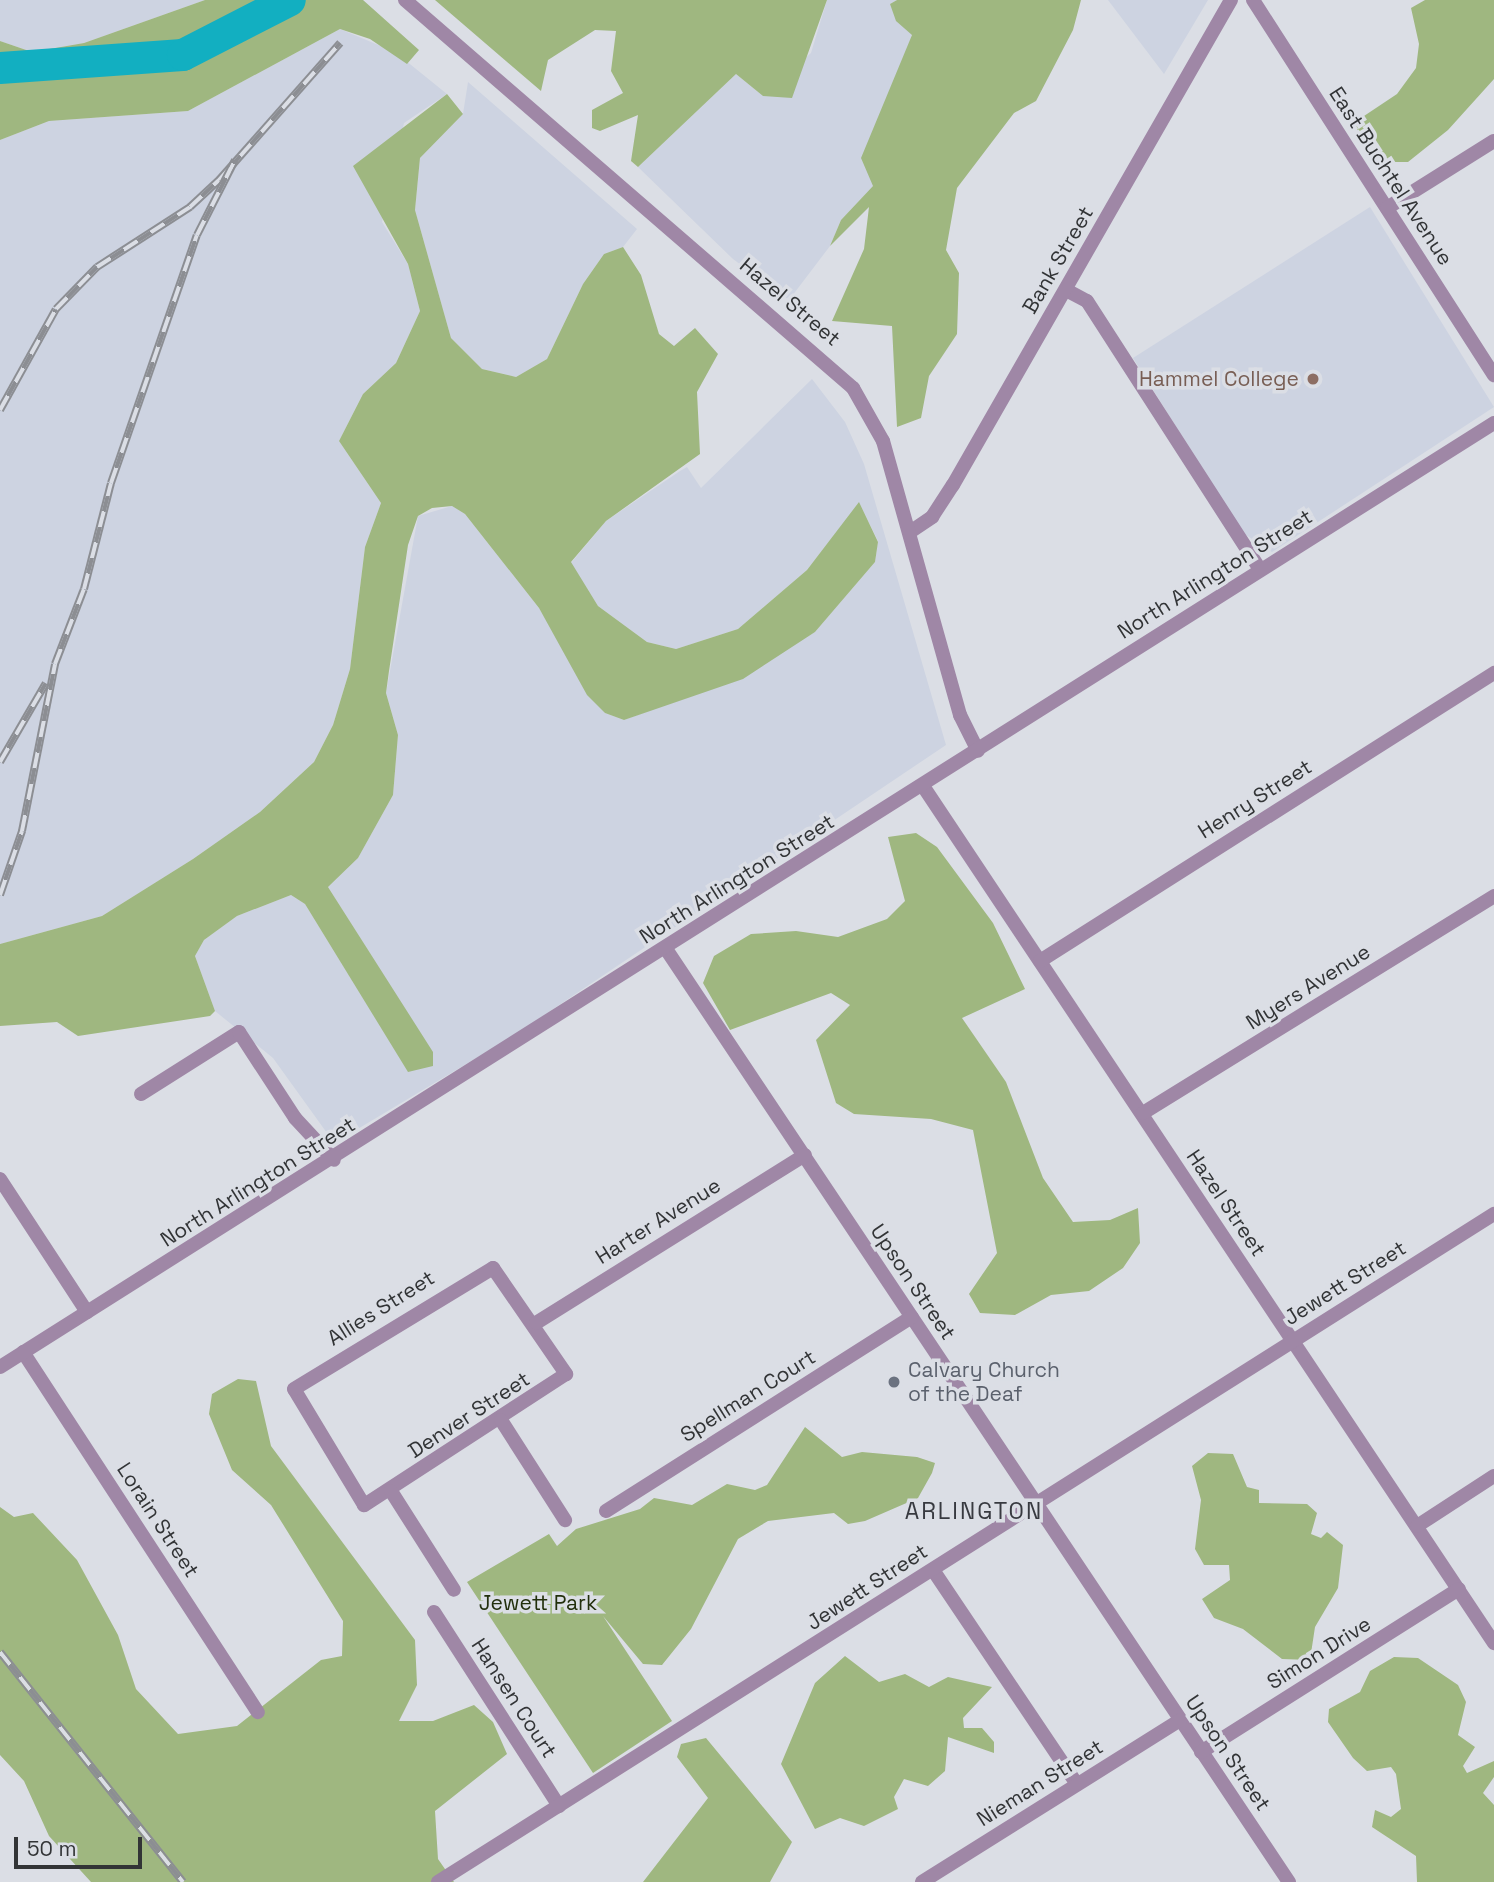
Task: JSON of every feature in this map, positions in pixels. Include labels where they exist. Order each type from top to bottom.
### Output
[{"type":"street","name":"Hazel Street","points":[[405,0],[835,367],[883,441],[960,715],[978,751]]},
{"type":"street","name":"Bank Street","points":[[910,532],[932,517],[953,485],[1068,291],[1231,0]]},
{"type":"street","name":"East Buchtel Avenue","points":[[1252,0],[1494,375]]},
{"type":"street","points":[[1387,208],[1494,141]]},
{"type":"street","points":[[1068,291],[1087,300],[1260,569]]},
{"type":"street","name":"North Arlington Street","points":[[0,1367],[334,1160],[1260,569],[1494,423]]},
{"type":"street","name":"Henry Street","points":[[1040,961],[1494,673]]},
{"type":"street","name":"Hazel Street","points":[[923,786],[1494,1643]]},
{"type":"street","name":"Myers Avenue","points":[[1143,1113],[1494,896]]},
{"type":"street","name":"Upson Street","points":[[666,949],[1289,1882]]},
{"type":"street","points":[[141,1094],[239,1032],[295,1118],[334,1160]]},
{"type":"street","name":"Harter Avenue","points":[[536,1324],[805,1155]]},
{"type":"street","points":[[0,1179],[87,1312]]},
{"type":"street","name":"Jewett Street","points":[[438,1882],[1494,1214]]},
{"type":"street","name":"Allies Street","points":[[364,1505],[294,1389],[493,1268],[536,1324]]},
{"type":"street","name":"Spellman Court","points":[[606,1511],[912,1317]]},
{"type":"street","name":"Denver Street","points":[[364,1505],[564,1379],[550,1345],[536,1324]]},
{"type":"street","name":"Lorain Street","points":[[23,1352],[258,1712]]},
{"type":"street","points":[[501,1420],[565,1520]]},
{"type":"street","points":[[1417,1526],[1494,1476]]},
{"type":"street","points":[[391,1490],[454,1590]]},
{"type":"street","points":[[933,1570],[1077,1784]]},
{"type":"street","name":"Simon Drive","points":[[1201,1752],[1459,1589]]},
{"type":"street","name":"Hansen Court","points":[[434,1612],[559,1806]]},
{"type":"street","name":"Nieman Street","points":[[922,1882],[1180,1720]]},
{"type":"shaded area","points":[[0,0],[205,0],[84,43],[32,52],[0,41]]},
{"type":"shaded area","points":[[827,0],[897,0],[890,4],[912,34],[873,186],[841,220],[830,246],[789,300],[733,259],[638,167],[736,74],[763,96],[811,53]]},
{"type":"shaded area","points":[[1108,0],[1208,0],[1164,74]]},
{"type":"shaded area","points":[[340,29],[395,52],[447,94],[404,123],[382,222],[408,264],[420,311],[396,363],[363,394],[339,441],[381,503],[365,547],[350,669],[333,725],[314,762],[260,812],[193,859],[102,916],[0,944],[0,140],[49,121],[188,111]]},
{"type":"shaded area","points":[[468,82],[637,229],[623,247],[604,254],[583,284],[547,359],[516,377],[482,369],[451,338],[415,210],[420,158],[463,114]]},
{"type":"shaded area","name":"Hammel College","points":[[1370,207],[1494,407],[1272,552],[1243,533],[1133,358]]},
{"type":"shaded area","points":[[812,379],[845,422],[864,464],[946,745],[513,1036],[351,1133],[327,1133],[273,1058],[215,1011],[195,956],[204,940],[237,916],[291,895],[305,904],[408,1071],[432,1052],[328,887],[358,858],[393,795],[398,735],[386,693],[418,516],[452,506],[465,514],[539,608],[605,713],[624,720],[741,676],[815,632],[875,562],[878,541],[859,503],[807,570],[738,629],[676,649],[647,642],[598,606],[571,563],[606,521],[680,471],[687,467],[701,488]]},
{"type":"green space","points":[[205,0],[363,0],[419,50],[407,64],[370,39],[340,29],[188,111],[49,121],[0,140],[0,41],[32,52],[84,43]]},
{"type":"green space","points":[[435,0],[827,0],[792,98],[763,96],[736,74],[638,167],[631,161],[638,115],[600,131],[592,128],[592,110],[623,93],[611,71],[616,31],[595,30],[548,60],[541,91]]},
{"type":"green space","points":[[897,0],[1081,0],[1073,30],[1036,101],[1014,113],[957,188],[946,250],[959,273],[957,334],[929,376],[921,418],[897,427],[892,326],[832,321],[864,249],[869,207],[830,246],[841,220],[873,186],[861,158],[912,35],[896,21],[890,4]]},
{"type":"green space","points":[[1425,0],[1494,0],[1494,79],[1448,130],[1408,162],[1387,162],[1352,124],[1397,94],[1416,68],[1419,44],[1411,8]]},
{"type":"green space","points":[[447,94],[463,114],[420,158],[415,210],[451,338],[482,369],[516,377],[547,359],[583,284],[604,254],[623,247],[641,275],[659,334],[674,346],[695,328],[718,354],[697,392],[700,454],[606,521],[571,562],[598,606],[647,642],[676,649],[738,629],[807,570],[859,502],[878,542],[875,562],[815,632],[743,679],[624,720],[605,713],[587,695],[539,608],[465,514],[452,506],[432,508],[418,516],[408,545],[386,693],[398,735],[393,795],[358,858],[328,887],[433,1052],[433,1066],[408,1072],[305,904],[291,895],[237,916],[204,940],[195,956],[215,1011],[210,1016],[78,1036],[57,1022],[0,1026],[0,944],[102,916],[193,859],[260,812],[314,762],[333,725],[350,669],[365,547],[381,503],[339,441],[363,394],[396,363],[420,311],[408,264],[353,166]]},
{"type":"green space","points":[[916,833],[937,847],[993,923],[1025,989],[962,1018],[1006,1082],[1043,1178],[1073,1222],[1110,1220],[1138,1208],[1140,1243],[1123,1268],[1089,1291],[1051,1295],[1015,1315],[980,1313],[969,1294],[997,1253],[973,1130],[931,1119],[854,1114],[836,1103],[816,1040],[850,1005],[831,993],[730,1030],[703,983],[714,956],[751,934],[796,931],[838,937],[887,919],[905,901],[888,837]]},
{"type":"green space","points":[[238,1379],[256,1381],[271,1446],[415,1640],[417,1685],[399,1721],[433,1721],[474,1705],[493,1722],[507,1754],[435,1811],[438,1859],[454,1882],[91,1882],[49,1836],[24,1781],[0,1755],[0,1507],[14,1517],[33,1513],[77,1560],[118,1635],[136,1689],[178,1734],[237,1726],[321,1660],[342,1656],[343,1621],[271,1505],[232,1470],[209,1414],[212,1394]]},
{"type":"green space","name":"Jewett Park","points":[[805,1427],[842,1457],[862,1452],[917,1457],[935,1463],[932,1473],[918,1498],[865,1521],[848,1524],[834,1513],[768,1521],[738,1539],[691,1629],[662,1665],[643,1664],[603,1616],[672,1721],[593,1773],[467,1582],[549,1534],[557,1546],[576,1529],[640,1509],[654,1498],[692,1505],[727,1484],[755,1490],[767,1485]]},
{"type":"green space","points":[[1208,1453],[1233,1454],[1247,1487],[1259,1490],[1259,1503],[1307,1504],[1317,1513],[1311,1534],[1321,1538],[1327,1532],[1343,1545],[1338,1588],[1315,1627],[1310,1660],[1282,1659],[1243,1629],[1214,1618],[1202,1599],[1230,1580],[1229,1565],[1204,1565],[1195,1549],[1201,1500],[1192,1466]]},
{"type":"green space","points":[[845,1656],[879,1682],[905,1674],[929,1687],[948,1677],[992,1687],[963,1718],[964,1728],[982,1728],[994,1742],[994,1753],[948,1737],[945,1771],[928,1786],[904,1779],[894,1797],[898,1809],[864,1826],[840,1818],[815,1829],[781,1764],[815,1683]]},
{"type":"green space","points":[[1394,1657],[1418,1658],[1458,1685],[1466,1702],[1458,1735],[1475,1747],[1463,1766],[1467,1773],[1494,1761],[1494,1777],[1483,1793],[1494,1805],[1494,1882],[1417,1882],[1416,1856],[1372,1827],[1375,1810],[1391,1817],[1401,1809],[1396,1774],[1391,1767],[1367,1771],[1353,1758],[1328,1722],[1329,1709],[1360,1692],[1370,1671]]},
{"type":"green space","points":[[706,1738],[792,1842],[770,1882],[643,1882],[708,1798],[677,1757],[681,1744]]},
{"type":"waterway","points":[[0,68],[183,55],[290,0]]},
{"type":"railway","points":[[0,410],[56,309],[97,267],[190,207],[219,180],[340,43]]},
{"type":"railway","points":[[0,895],[22,831],[55,664],[84,589],[111,483],[197,235],[235,160]]},
{"type":"railway","points":[[0,762],[46,683]]},
{"type":"railway","points":[[0,1652],[183,1882]]},
{"type":"place","name":"Hammel College","points":[[1313,379]]},
{"type":"place","name":"Calvary Church of the Deaf","points":[[894,1382]]},
{"type":"district","name":"ARLINGTON","points":[[974,1511]]}]
